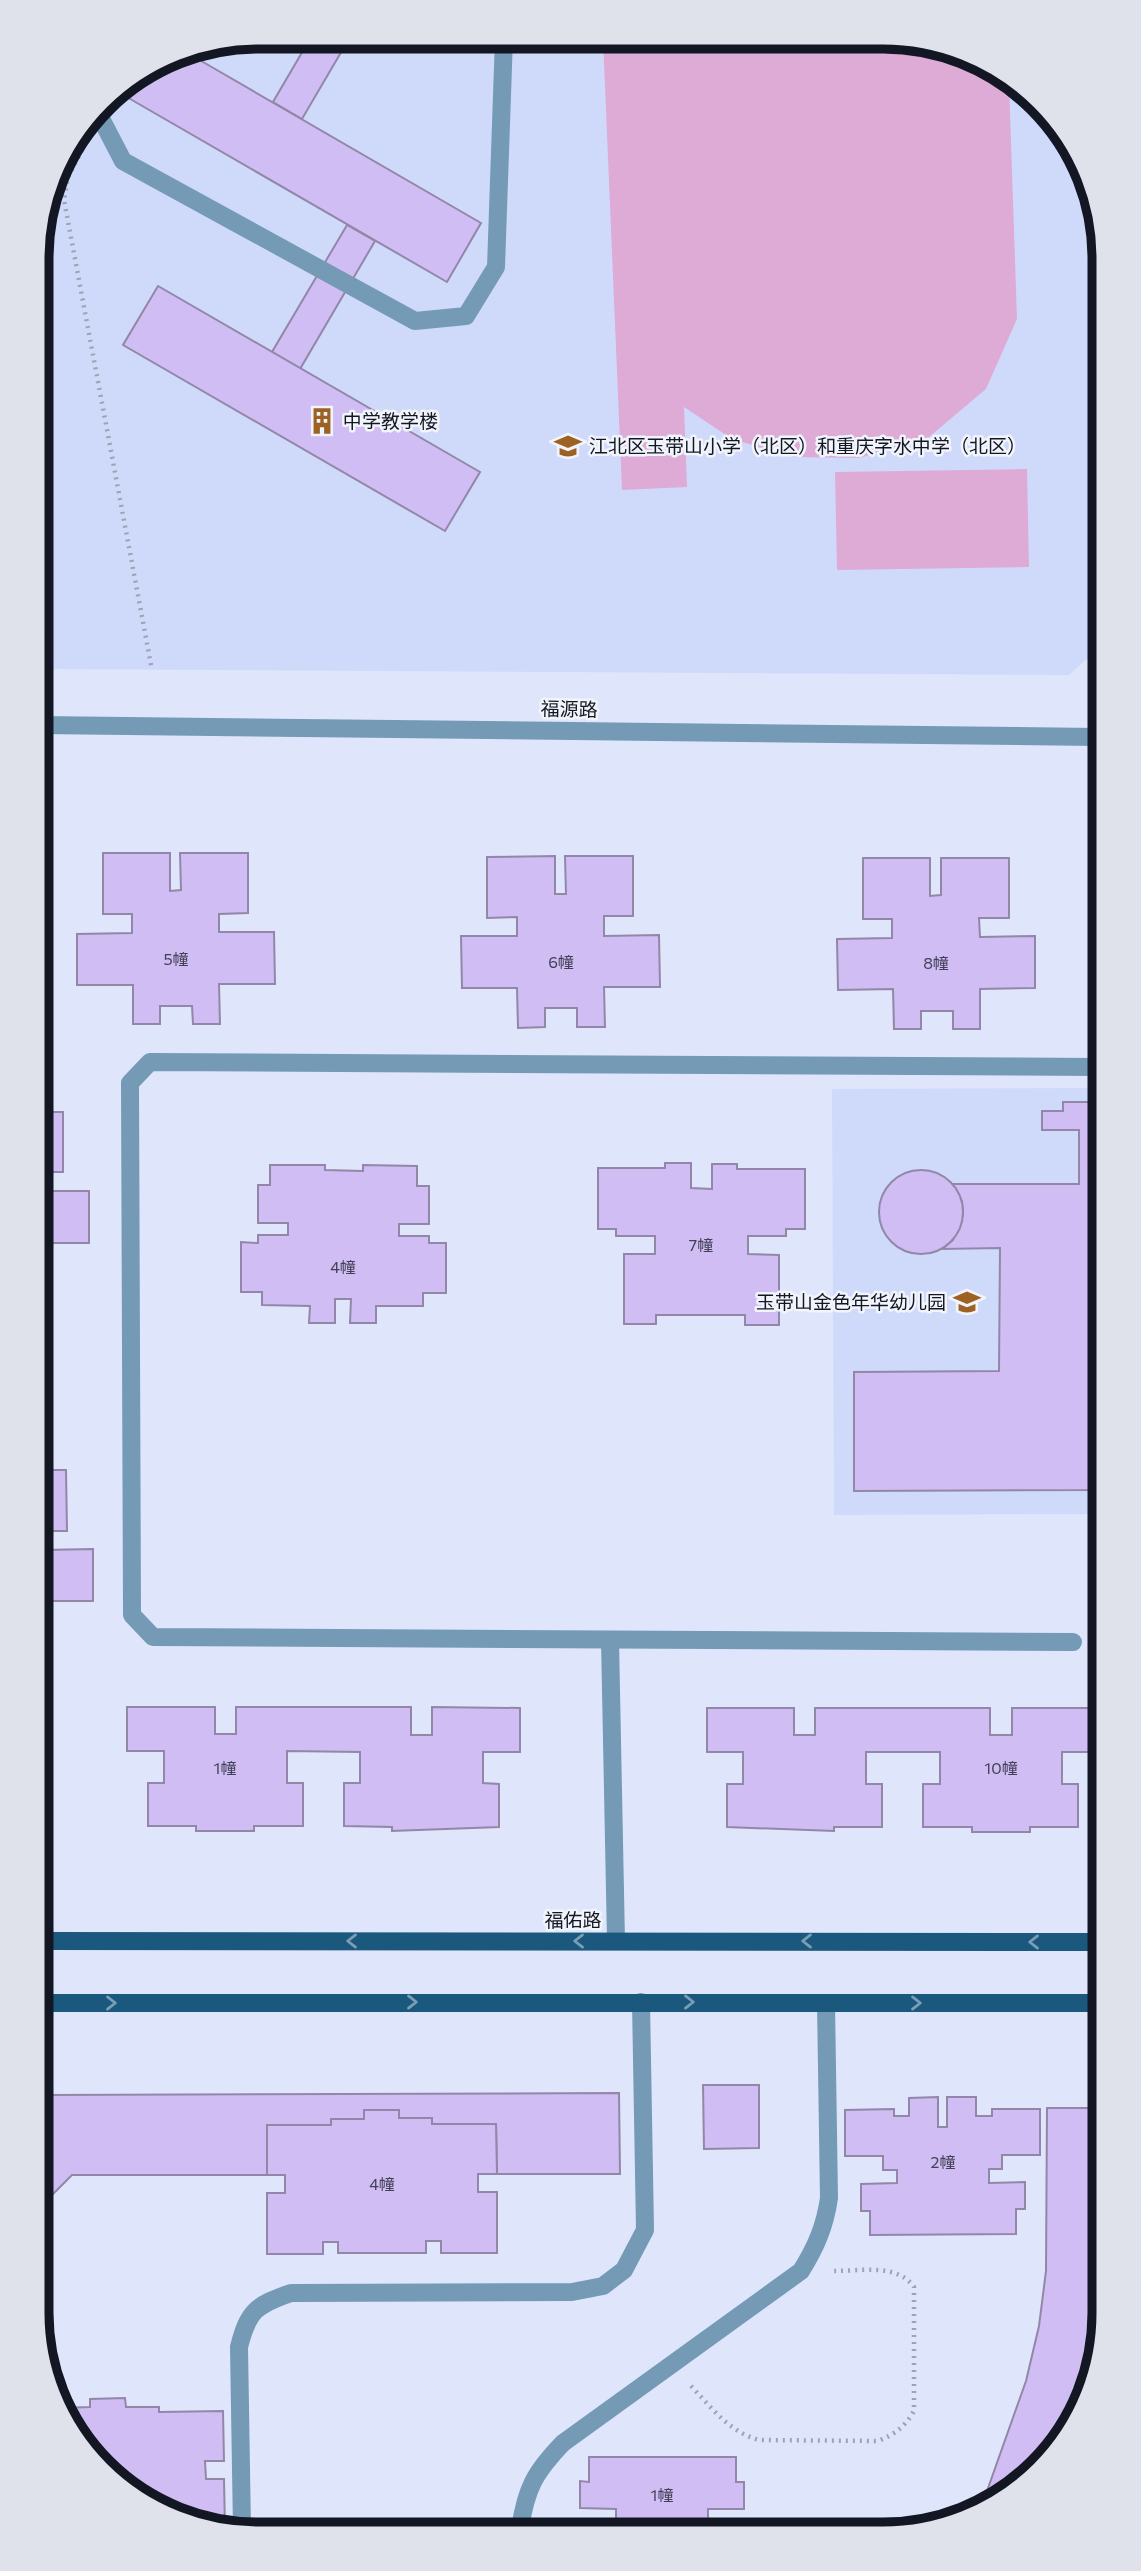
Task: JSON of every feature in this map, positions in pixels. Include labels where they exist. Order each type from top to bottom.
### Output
[{"type":"main road","name":"福佑路","points":[[49,1941],[1092,1942]]},
{"type":"main road","points":[[49,2003],[1092,2003]]},
{"type":"street","points":[[101,120],[122,161],[415,321],[466,316],[496,267],[504,49]]},
{"type":"street","name":"福源路","points":[[49,725],[1092,737]]},
{"type":"street","points":[[1073,1642],[153,1637],[132,1615],[130,1083],[150,1062],[1092,1067]]},
{"type":"street","points":[[610,1640],[616,1941]]},
{"type":"street","points":[[242,2522],[239,2347],[246,2320],[264,2302],[291,2293],[572,2292],[603,2286],[624,2270],[645,2230],[641,2002]]},
{"type":"street","points":[[521,2522],[524,2498],[539,2468],[563,2442],[801,2271],[825,2222],[829,2198],[826,2003]]},
{"type":"path","points":[[86,139],[68,177],[64,200],[152,670]]},
{"type":"path","points":[[671,2364],[725,2423],[741,2435],[759,2440],[865,2441],[878,2441],[894,2435],[906,2424],[914,2411],[914,2287],[906,2276],[894,2272],[801,2271]]},
{"type":"shaded area","name":"江北区玉带山小学（北区）和重庆字水中学（北区）","points":[[244,49],[897,49],[950,60],[976,71],[1010,92],[1031,110],[1049,131],[1076,178],[1090,230],[1092,654],[1069,675],[49,669],[49,244],[56,204],[71,165],[101,120],[142,84],[178,65],[204,56]]},
{"type":"shaded area","points":[[603,49],[897,49],[950,60],[976,71],[1009,92],[1017,319],[986,389],[929,437],[859,458],[793,457],[732,439],[684,407],[687,487],[622,490]]},
{"type":"shaded area","points":[[1027,469],[1029,567],[837,570],[835,472]]},
{"type":"shaded area","name":"玉带山金色年华幼儿园","points":[[1092,1088],[1092,1514],[834,1515],[832,1089]]},
{"type":"building","points":[[304,49],[343,49],[302,119],[273,102]]},
{"type":"building","points":[[197,58],[481,223],[447,282],[126,96],[165,71]]},
{"type":"building","points":[[347,225],[375,241],[300,369],[272,352]]},
{"type":"building","name":"中学教学楼","points":[[158,286],[480,472],[445,531],[123,345]]},
{"type":"building","points":[[103,853],[170,853],[170,891],[181,890],[180,853],[248,853],[248,913],[219,914],[219,932],[274,932],[275,984],[219,984],[220,1024],[193,1024],[192,1006],[160,1006],[160,1024],[133,1024],[133,985],[77,985],[77,934],[132,933],[132,914],[103,914]]},
{"type":"building","points":[[555,856],[555,894],[566,894],[565,856],[633,856],[633,916],[604,916],[604,936],[659,935],[660,987],[604,987],[605,1027],[577,1027],[577,1008],[545,1008],[545,1027],[518,1028],[517,988],[462,988],[461,936],[517,936],[517,917],[487,918],[487,857]]},
{"type":"building","points":[[863,858],[930,858],[930,896],[941,895],[941,858],[1009,858],[1009,918],[979,918],[980,937],[1035,936],[1035,988],[980,989],[980,1029],[953,1029],[953,1011],[921,1011],[921,1029],[894,1029],[893,989],[838,990],[837,939],[892,938],[892,919],[863,919]]},
{"type":"building","points":[[1063,1102],[1092,1102],[1092,1490],[854,1491],[854,1372],[999,1371],[1000,1248],[942,1249],[953,1240],[963,1215],[962,1201],[952,1184],[1079,1184],[1079,1130],[1042,1130],[1042,1111],[1063,1111]]},
{"type":"building","points":[[49,1112],[63,1112],[63,1172],[49,1172]]},
{"type":"building","points":[[665,1163],[691,1163],[691,1188],[712,1189],[712,1164],[737,1164],[737,1169],[805,1169],[805,1229],[786,1229],[786,1236],[748,1236],[748,1254],[779,1255],[779,1325],[745,1325],[745,1315],[656,1315],[656,1324],[624,1324],[624,1254],[655,1254],[655,1236],[616,1236],[616,1229],[598,1229],[598,1168],[665,1168]]},
{"type":"building","points":[[270,1165],[325,1165],[325,1170],[363,1171],[363,1165],[417,1166],[417,1186],[429,1186],[429,1224],[399,1224],[399,1236],[429,1236],[429,1243],[446,1243],[446,1293],[423,1293],[423,1306],[376,1306],[376,1323],[350,1323],[351,1299],[335,1299],[335,1323],[309,1323],[310,1306],[262,1305],[262,1292],[241,1292],[241,1242],[258,1243],[258,1235],[288,1235],[288,1223],[258,1223],[258,1185],[270,1185]]},
{"type":"building","points":[[921,1170],[937,1173],[951,1182],[960,1196],[963,1212],[960,1228],[951,1242],[937,1251],[921,1254],[905,1251],[891,1242],[882,1228],[879,1212],[882,1196],[891,1182],[905,1173]]},
{"type":"building","points":[[49,1191],[89,1191],[89,1243],[49,1243]]},
{"type":"building","points":[[49,1470],[66,1470],[67,1531],[49,1531]]},
{"type":"building","points":[[93,1549],[93,1601],[49,1601],[49,1550]]},
{"type":"building","points":[[127,1707],[215,1707],[215,1734],[236,1734],[236,1707],[411,1707],[411,1735],[432,1735],[432,1707],[520,1708],[520,1752],[483,1752],[483,1783],[499,1784],[499,1827],[392,1831],[392,1827],[344,1826],[344,1783],[360,1783],[360,1752],[287,1751],[287,1783],[303,1783],[303,1826],[254,1826],[254,1831],[196,1831],[196,1826],[148,1826],[148,1783],[164,1783],[164,1751],[127,1751]]},
{"type":"building","points":[[707,1708],[794,1708],[794,1735],[815,1735],[815,1708],[990,1708],[990,1735],[1012,1735],[1012,1708],[1092,1708],[1092,1752],[1062,1752],[1062,1784],[1078,1784],[1078,1827],[1030,1827],[1030,1832],[972,1832],[972,1827],[923,1827],[923,1784],[940,1784],[940,1752],[866,1752],[866,1784],[882,1784],[882,1827],[834,1827],[834,1831],[727,1827],[727,1784],[743,1784],[743,1752],[707,1752]]},
{"type":"building","points":[[703,2085],[759,2085],[759,2148],[704,2149]]},
{"type":"building","points":[[619,2093],[620,2174],[497,2174],[496,2124],[432,2124],[432,2118],[399,2118],[399,2110],[364,2110],[364,2119],[331,2119],[331,2125],[267,2125],[267,2175],[72,2175],[49,2198],[49,2095]]},
{"type":"building","points":[[938,2097],[938,2127],[947,2127],[947,2097],[976,2097],[976,2116],[992,2116],[992,2109],[1040,2109],[1040,2155],[1002,2155],[1002,2169],[989,2169],[989,2183],[1025,2182],[1025,2209],[1016,2209],[1016,2234],[870,2235],[870,2211],[861,2211],[861,2184],[897,2183],[897,2170],[883,2170],[883,2156],[845,2156],[845,2110],[894,2109],[894,2116],[909,2116],[909,2098]]},
{"type":"building","points":[[1047,2108],[1092,2108],[1092,2327],[1079,2385],[1064,2418],[1049,2440],[1021,2470],[986,2494],[1026,2381],[1039,2326],[1046,2271]]},
{"type":"building","points":[[364,2110],[399,2110],[399,2118],[432,2118],[432,2124],[496,2124],[497,2174],[478,2174],[478,2192],[497,2192],[497,2253],[441,2253],[441,2241],[426,2241],[426,2253],[338,2253],[338,2242],[323,2242],[323,2254],[267,2254],[267,2193],[285,2193],[285,2175],[267,2175],[267,2125],[331,2125],[331,2119],[364,2119]]},
{"type":"building","points":[[125,2398],[126,2407],[159,2407],[159,2412],[223,2411],[224,2461],[205,2461],[206,2479],[224,2479],[225,2519],[191,2511],[165,2500],[120,2470],[92,2440],[72,2408],[90,2407],[90,2399]]},
{"type":"building","points":[[589,2457],[736,2457],[736,2482],[744,2482],[744,2509],[708,2509],[708,2522],[616,2522],[616,2509],[580,2508],[580,2481],[589,2482]]},
{"type":"place","name":"中学教学楼","points":[[322,421]]},
{"type":"place","name":"江北区玉带山小学（北区）和重庆字水中学（北区）","points":[[568,446]]},
{"type":"place","name":"玉带山金色年华幼儿园","points":[[967,1302]]}]
